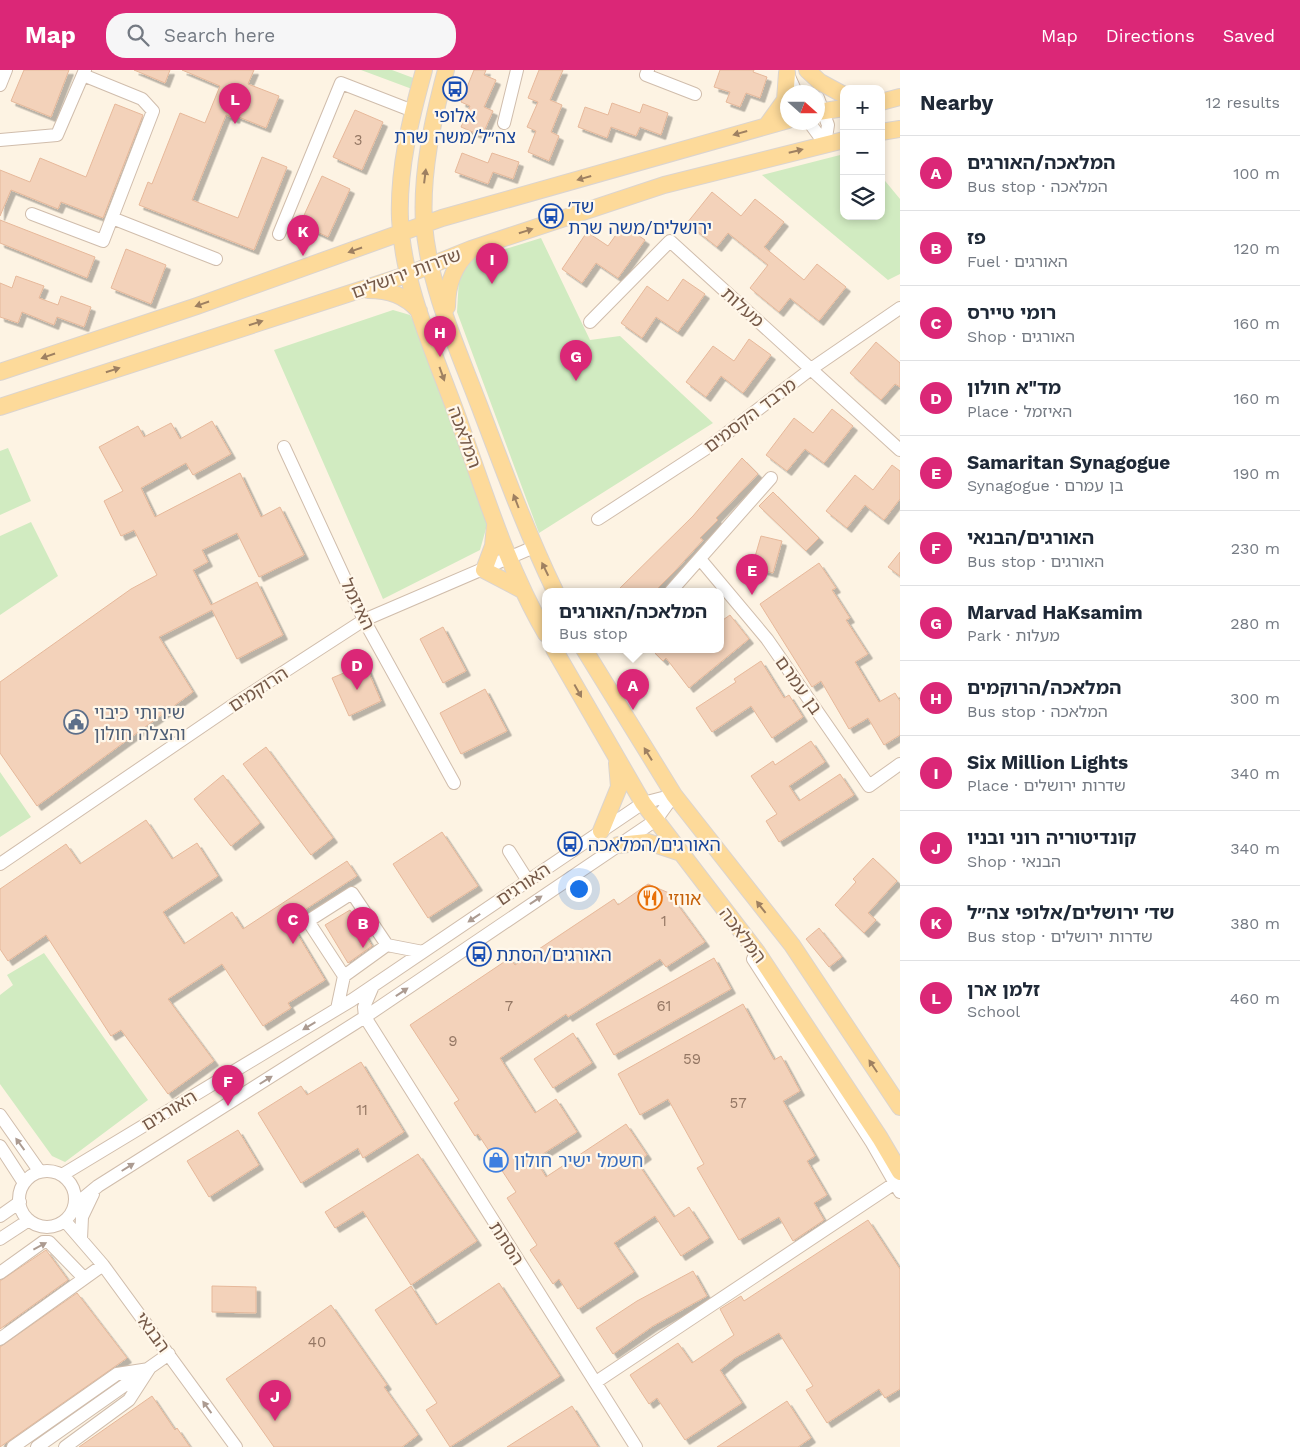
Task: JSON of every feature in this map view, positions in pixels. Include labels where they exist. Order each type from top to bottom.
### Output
[{"type":"main road","name":"המלאכה","points":[[424,70],[413,111],[403,175],[400,217],[409,274],[420,312],[508,558],[522,590],[542,627]]},
{"type":"main road","name":"המלאכה","points":[[446,70],[427,160],[424,186],[424,225],[431,266],[449,327],[534,547],[554,588]]},
{"type":"main road","points":[[806,70],[820,82],[840,93]]},
{"type":"main road","points":[[767,125],[785,100],[787,71]]},
{"type":"main road","points":[[885,101],[900,98]]},
{"type":"main road","points":[[825,107],[840,108]]},
{"type":"main road","points":[[0,372],[424,225],[780,122]]},
{"type":"main road","points":[[885,131],[900,129]]},
{"type":"main road","name":"שדרות ירושלים","points":[[0,407],[409,274],[471,249],[664,185],[840,141]]},
{"type":"main road","points":[[449,327],[447,294],[449,284],[456,266],[471,249]]},
{"type":"main road","points":[[361,290],[384,290],[404,298],[420,312]]},
{"type":"main road","points":[[495,521],[492,546],[484,570],[522,590]]},
{"type":"main road","name":"המלאכה","points":[[556,653],[643,803],[757,952],[880,1138],[898,1182]]},
{"type":"main road","name":"המלאכה","points":[[586,653],[674,795],[792,945],[900,1107]]},
{"type":"main road","points":[[601,831],[619,787],[616,758]]},
{"type":"main road","points":[[618,845],[648,842],[682,854]]},
{"type":"street","points":[[0,85],[6,70]]},
{"type":"street","points":[[504,123],[517,70]]},
{"type":"street","points":[[648,70],[646,75],[695,94]]},
{"type":"street","points":[[806,70],[812,85]]},
{"type":"street","points":[[787,71],[793,85]]},
{"type":"street","points":[[0,140],[58,135],[84,72],[142,98],[153,110],[103,242],[32,214]]},
{"type":"street","points":[[279,234],[341,83],[413,111]]},
{"type":"street","points":[[825,119],[828,125],[825,144]]},
{"type":"street","points":[[815,130],[825,144]]},
{"type":"street","points":[[112,218],[216,259]]},
{"type":"street","name":"מעלות","points":[[590,322],[670,241],[900,450]]},
{"type":"street","name":"מרבד הקסמים","points":[[598,519],[710,446],[811,369],[900,308]]},
{"type":"street","name":"האיזמל","points":[[284,446],[364,620],[454,783]]},
{"type":"street","points":[[674,588],[770,478]]},
{"type":"street","name":"הרוקמים","points":[[0,864],[364,620],[534,547]]},
{"type":"street","name":"בן עמרם","points":[[700,559],[767,639],[868,786],[900,764]]},
{"type":"street","name":"האורגים","points":[[62,1175],[374,986],[643,803],[674,795]]},
{"type":"street","name":"האורגים","points":[[74,1205],[98,1186],[365,1017],[656,820],[674,795]]},
{"type":"street","points":[[509,851],[528,881]]},
{"type":"street","points":[[338,1009],[344,976],[308,921],[352,893],[387,946]]},
{"type":"street","points":[[344,976],[387,946],[423,952]]},
{"type":"street","points":[[365,1017],[364,1007],[374,986]]},
{"type":"street","points":[[378,1008],[378,1040]]},
{"type":"street","name":"הסתת","points":[[365,1017],[636,1447]]},
{"type":"street","points":[[0,1115],[40,1172]]},
{"type":"street","points":[[0,1146],[24,1183]]},
{"type":"street","points":[[40,1172],[55,1172],[62,1175],[73,1188],[74,1205],[65,1220],[46,1227],[28,1220],[22,1212],[20,1202],[20,1192],[24,1183],[31,1176],[40,1172]]},
{"type":"street","points":[[596,1382],[898,1182]]},
{"type":"street","points":[[81,1239],[82,1217],[86,1205],[98,1186]]},
{"type":"street","points":[[0,1216],[20,1202]]},
{"type":"street","points":[[0,1239],[28,1220]]},
{"type":"street","name":"הבנאי","points":[[65,1220],[103,1265],[236,1447]]},
{"type":"street","points":[[0,1273],[43,1242],[50,1242],[84,1278]]},
{"type":"street","points":[[0,1339],[103,1265]]},
{"type":"street","points":[[37,1447],[169,1354]]},
{"type":"street","points":[[13,1447],[116,1374],[149,1369]]},
{"type":"street","points":[[64,1447],[129,1400],[149,1369]]},
{"type":"green space","points":[[361,70],[392,70],[416,79],[412,89]]},
{"type":"green space","points":[[840,155],[840,220],[885,220],[885,181],[900,199],[900,274],[888,280],[762,175]]},
{"type":"green space","points":[[541,238],[590,340],[620,336],[713,423],[539,533],[457,312],[459,278],[473,259]]},
{"type":"green space","points":[[393,310],[410,315],[416,326],[489,518],[480,550],[383,599],[274,350]]},
{"type":"green space","points":[[8,448],[31,501],[0,515],[0,451]]},
{"type":"green space","points":[[31,522],[58,576],[0,615],[0,536]]},
{"type":"green space","points":[[0,772],[31,817],[0,837]]},
{"type":"green space","points":[[44,953],[148,1100],[65,1162],[52,1156],[0,1084],[0,995],[13,985],[7,975]]},
{"type":"building","points":[[24,70],[69,70],[51,117],[11,101]]},
{"type":"building","points":[[134,70],[170,70],[165,83]]},
{"type":"building","points":[[182,70],[254,70],[248,84],[279,96],[266,128],[236,116],[235,119],[226,115],[192,200],[238,218],[262,157],[287,167],[254,250],[139,205],[148,182],[152,184],[180,113],[205,123],[220,86]]},
{"type":"building","points":[[474,70],[486,70],[484,75],[496,80],[484,107],[493,111],[482,136],[461,127],[470,106],[461,102]]},
{"type":"building","points":[[539,70],[563,70],[550,100],[562,105],[551,132],[559,136],[549,161],[528,152],[536,131],[527,127],[538,102],[528,98]]},
{"type":"building","points":[[720,70],[754,70],[753,72],[767,77],[760,98],[746,93],[740,107],[726,102],[730,92],[714,87]]},
{"type":"building","points":[[612,103],[640,113],[643,104],[668,113],[661,135],[640,127],[636,136],[611,127],[607,138],[578,127],[585,107],[608,115]]},
{"type":"building","points":[[115,104],[143,115],[103,218],[61,202],[58,209],[11,190],[0,216],[0,170],[30,182],[40,158],[86,177]]},
{"type":"building","points":[[355,110],[383,122],[362,170],[333,157]]},
{"type":"building","points":[[462,153],[488,163],[492,153],[519,162],[513,179],[493,172],[488,184],[455,172]]},
{"type":"building","points":[[322,176],[350,189],[328,237],[300,224]]},
{"type":"building","points":[[712,192],[741,216],[755,199],[784,222],[764,247],[804,280],[817,264],[846,287],[819,321],[790,298],[779,312],[750,288],[768,265],[728,233],[717,247],[687,223]]},
{"type":"building","points":[[0,220],[95,257],[87,278],[0,243]]},
{"type":"building","points":[[623,225],[645,240],[618,278],[596,263],[582,283],[562,269],[587,232],[608,246]]},
{"type":"building","points":[[126,249],[166,265],[151,304],[111,288]]},
{"type":"building","points":[[16,276],[44,286],[39,298],[58,305],[61,296],[91,307],[84,327],[57,317],[54,325],[22,312],[18,323],[0,317],[0,283],[12,288]]},
{"type":"building","points":[[683,279],[705,294],[678,332],[656,317],[642,338],[621,323],[647,286],[668,301]]},
{"type":"building","points":[[749,339],[771,355],[743,393],[721,376],[706,397],[686,382],[713,346],[734,361]]},
{"type":"building","points":[[876,342],[900,363],[900,387],[895,384],[881,400],[850,373]]},
{"type":"building","points":[[832,409],[853,426],[824,463],[805,449],[787,471],[766,455],[794,418],[813,433]]},
{"type":"building","points":[[212,421],[231,454],[193,475],[186,463],[141,488],[155,517],[240,473],[261,517],[280,507],[304,555],[259,577],[237,533],[202,550],[208,562],[193,570],[211,605],[257,582],[283,635],[237,659],[212,610],[159,637],[193,692],[37,806],[0,753],[0,682],[131,589],[157,575],[134,530],[121,536],[104,501],[123,491],[99,447],[138,426],[144,437],[171,423],[180,439]]},
{"type":"building","points":[[742,458],[758,474],[716,518],[718,520],[700,538],[703,540],[658,588],[620,588],[693,516]]},
{"type":"building","points":[[892,465],[900,471],[900,499],[884,520],[865,505],[847,528],[826,511],[855,475],[873,490]]},
{"type":"building","points":[[773,492],[819,538],[806,551],[759,506]]},
{"type":"building","points":[[761,536],[782,541],[773,573],[752,567]]},
{"type":"building","points":[[900,552],[900,576],[888,567]]},
{"type":"building","points":[[819,563],[836,588],[832,590],[850,618],[846,620],[868,654],[855,662],[879,702],[895,693],[900,701],[900,735],[884,745],[868,718],[849,729],[821,681],[812,687],[760,604]]},
{"type":"building","points":[[730,615],[749,639],[689,688],[666,658],[663,661],[655,653],[724,653],[724,619]]},
{"type":"building","points":[[443,627],[466,671],[443,683],[420,639]]},
{"type":"building","points":[[761,661],[784,698],[789,695],[803,717],[772,738],[751,706],[712,732],[696,708],[736,682],[734,679]]},
{"type":"building","points":[[365,664],[381,701],[349,716],[332,678]]},
{"type":"building","points":[[485,689],[507,731],[461,754],[440,713]]},
{"type":"building","points":[[811,741],[825,762],[789,786],[799,801],[840,774],[854,795],[779,842],[766,821],[777,814],[751,776],[773,761],[775,765]]},
{"type":"building","points":[[266,747],[333,838],[311,855],[243,764]]},
{"type":"building","points":[[223,775],[260,823],[231,846],[194,799]]},
{"type":"building","points":[[146,820],[172,859],[197,843],[218,876],[163,912],[184,944],[232,912],[243,929],[347,861],[357,876],[289,920],[325,980],[288,1003],[291,1008],[263,1026],[222,964],[168,999],[214,1061],[168,1094],[121,1030],[111,1036],[46,935],[8,961],[0,949],[0,889],[66,844],[80,864]]},
{"type":"building","points":[[442,832],[478,886],[428,918],[393,864]]},
{"type":"building","points":[[873,858],[897,881],[868,913],[876,920],[864,933],[835,905],[856,882],[853,879]]},
{"type":"building","points":[[648,884],[669,893],[705,942],[666,967],[660,959],[568,1017],[566,1014],[500,1058],[535,1113],[556,1099],[577,1132],[535,1159],[546,1177],[626,1124],[647,1155],[637,1162],[674,1217],[689,1207],[709,1238],[681,1256],[655,1216],[614,1243],[634,1272],[578,1309],[559,1279],[553,1284],[530,1250],[537,1245],[507,1198],[516,1192],[478,1134],[475,1136],[454,1103],[459,1100],[410,1025],[510,958],[515,965],[614,899],[618,905]]},
{"type":"building","points":[[350,910],[372,946],[348,963],[325,925]]},
{"type":"building","points":[[819,928],[842,957],[829,967],[806,939]]},
{"type":"building","points":[[714,958],[731,989],[614,1055],[596,1024]]},
{"type":"building","points":[[743,1004],[774,1060],[781,1056],[800,1091],[783,1101],[815,1156],[807,1161],[827,1195],[814,1203],[824,1220],[793,1241],[779,1217],[739,1240],[697,1168],[704,1164],[668,1099],[640,1115],[618,1074]]},
{"type":"building","points":[[573,1033],[592,1063],[553,1088],[534,1059]]},
{"type":"building","points":[[361,1062],[404,1132],[363,1158],[358,1148],[301,1183],[258,1113],[301,1086],[307,1095]]},
{"type":"building","points":[[238,1130],[259,1165],[209,1197],[187,1161]]},
{"type":"building","points":[[418,1154],[477,1241],[411,1285],[363,1211],[335,1228],[325,1212]]},
{"type":"building","points":[[868,1220],[900,1269],[900,1389],[885,1398],[879,1389],[827,1423],[806,1390],[813,1386],[779,1333],[735,1358],[720,1370],[742,1403],[685,1440],[657,1398],[649,1404],[630,1375],[678,1343],[692,1363],[734,1335],[720,1309],[741,1296],[744,1301]]},
{"type":"building","points":[[46,1250],[68,1280],[0,1329],[0,1281]]},
{"type":"building","points":[[693,1271],[707,1296],[653,1326],[613,1354],[596,1328],[637,1301]]},
{"type":"building","points":[[499,1283],[560,1376],[450,1447],[426,1410],[437,1403],[375,1310],[411,1286],[436,1325]]},
{"type":"building","points":[[212,1286],[256,1287],[256,1313],[212,1312]]},
{"type":"building","points":[[77,1293],[127,1358],[0,1447],[0,1347]]},
{"type":"building","points":[[331,1305],[387,1385],[384,1387],[418,1435],[402,1447],[274,1447],[226,1379]]},
{"type":"building","points":[[152,1396],[175,1430],[177,1428],[190,1447],[79,1447]]},
{"type":"building","points":[[787,1401],[811,1438],[798,1447],[717,1447]]},
{"type":"building","points":[[572,1406],[598,1447],[507,1447]]},
{"type":"place","name":"אלופי צה״ל/משה שרת","points":[[455,89]]},
{"type":"place","name":"זלמן ארן","points":[[235,124]]},
{"type":"place","name":"שד׳ ירושלים/משה שרת","points":[[551,216]]},
{"type":"place","name":"שד׳ ירושלים/אלופי צה״ל","points":[[303,256]]},
{"type":"place","name":"Six Million Lights","points":[[492,284]]},
{"type":"place","name":"המלאכה/הרוקמים","points":[[440,357]]},
{"type":"place","name":"Marvad HaKsamim","points":[[576,381]]},
{"type":"place","name":"Samaritan Synagogue","points":[[752,595]]},
{"type":"place","name":"מד\"א חולון","points":[[357,690]]},
{"type":"place","name":"המלאכה/האורגים","points":[[633,710]]},
{"type":"place","name":"שירותי כיבוי והצלה חולון","points":[[76,722]]},
{"type":"place","name":"האורגים/המלאכה","points":[[570,844]]},
{"type":"place","name":"אווזי","points":[[650,898]]},
{"type":"place","name":"רומי טיירס","points":[[293,944]]},
{"type":"place","name":"פז","points":[[363,948]]},
{"type":"place","name":"האורגים/הסתת","points":[[479,954]]},
{"type":"place","name":"האורגים/הבנאי","points":[[228,1106]]},
{"type":"place","name":"חשמל ישיר חולון","points":[[496,1160]]},
{"type":"place","name":"קונדיטוריה רוני ובניו","points":[[275,1421]]}]
